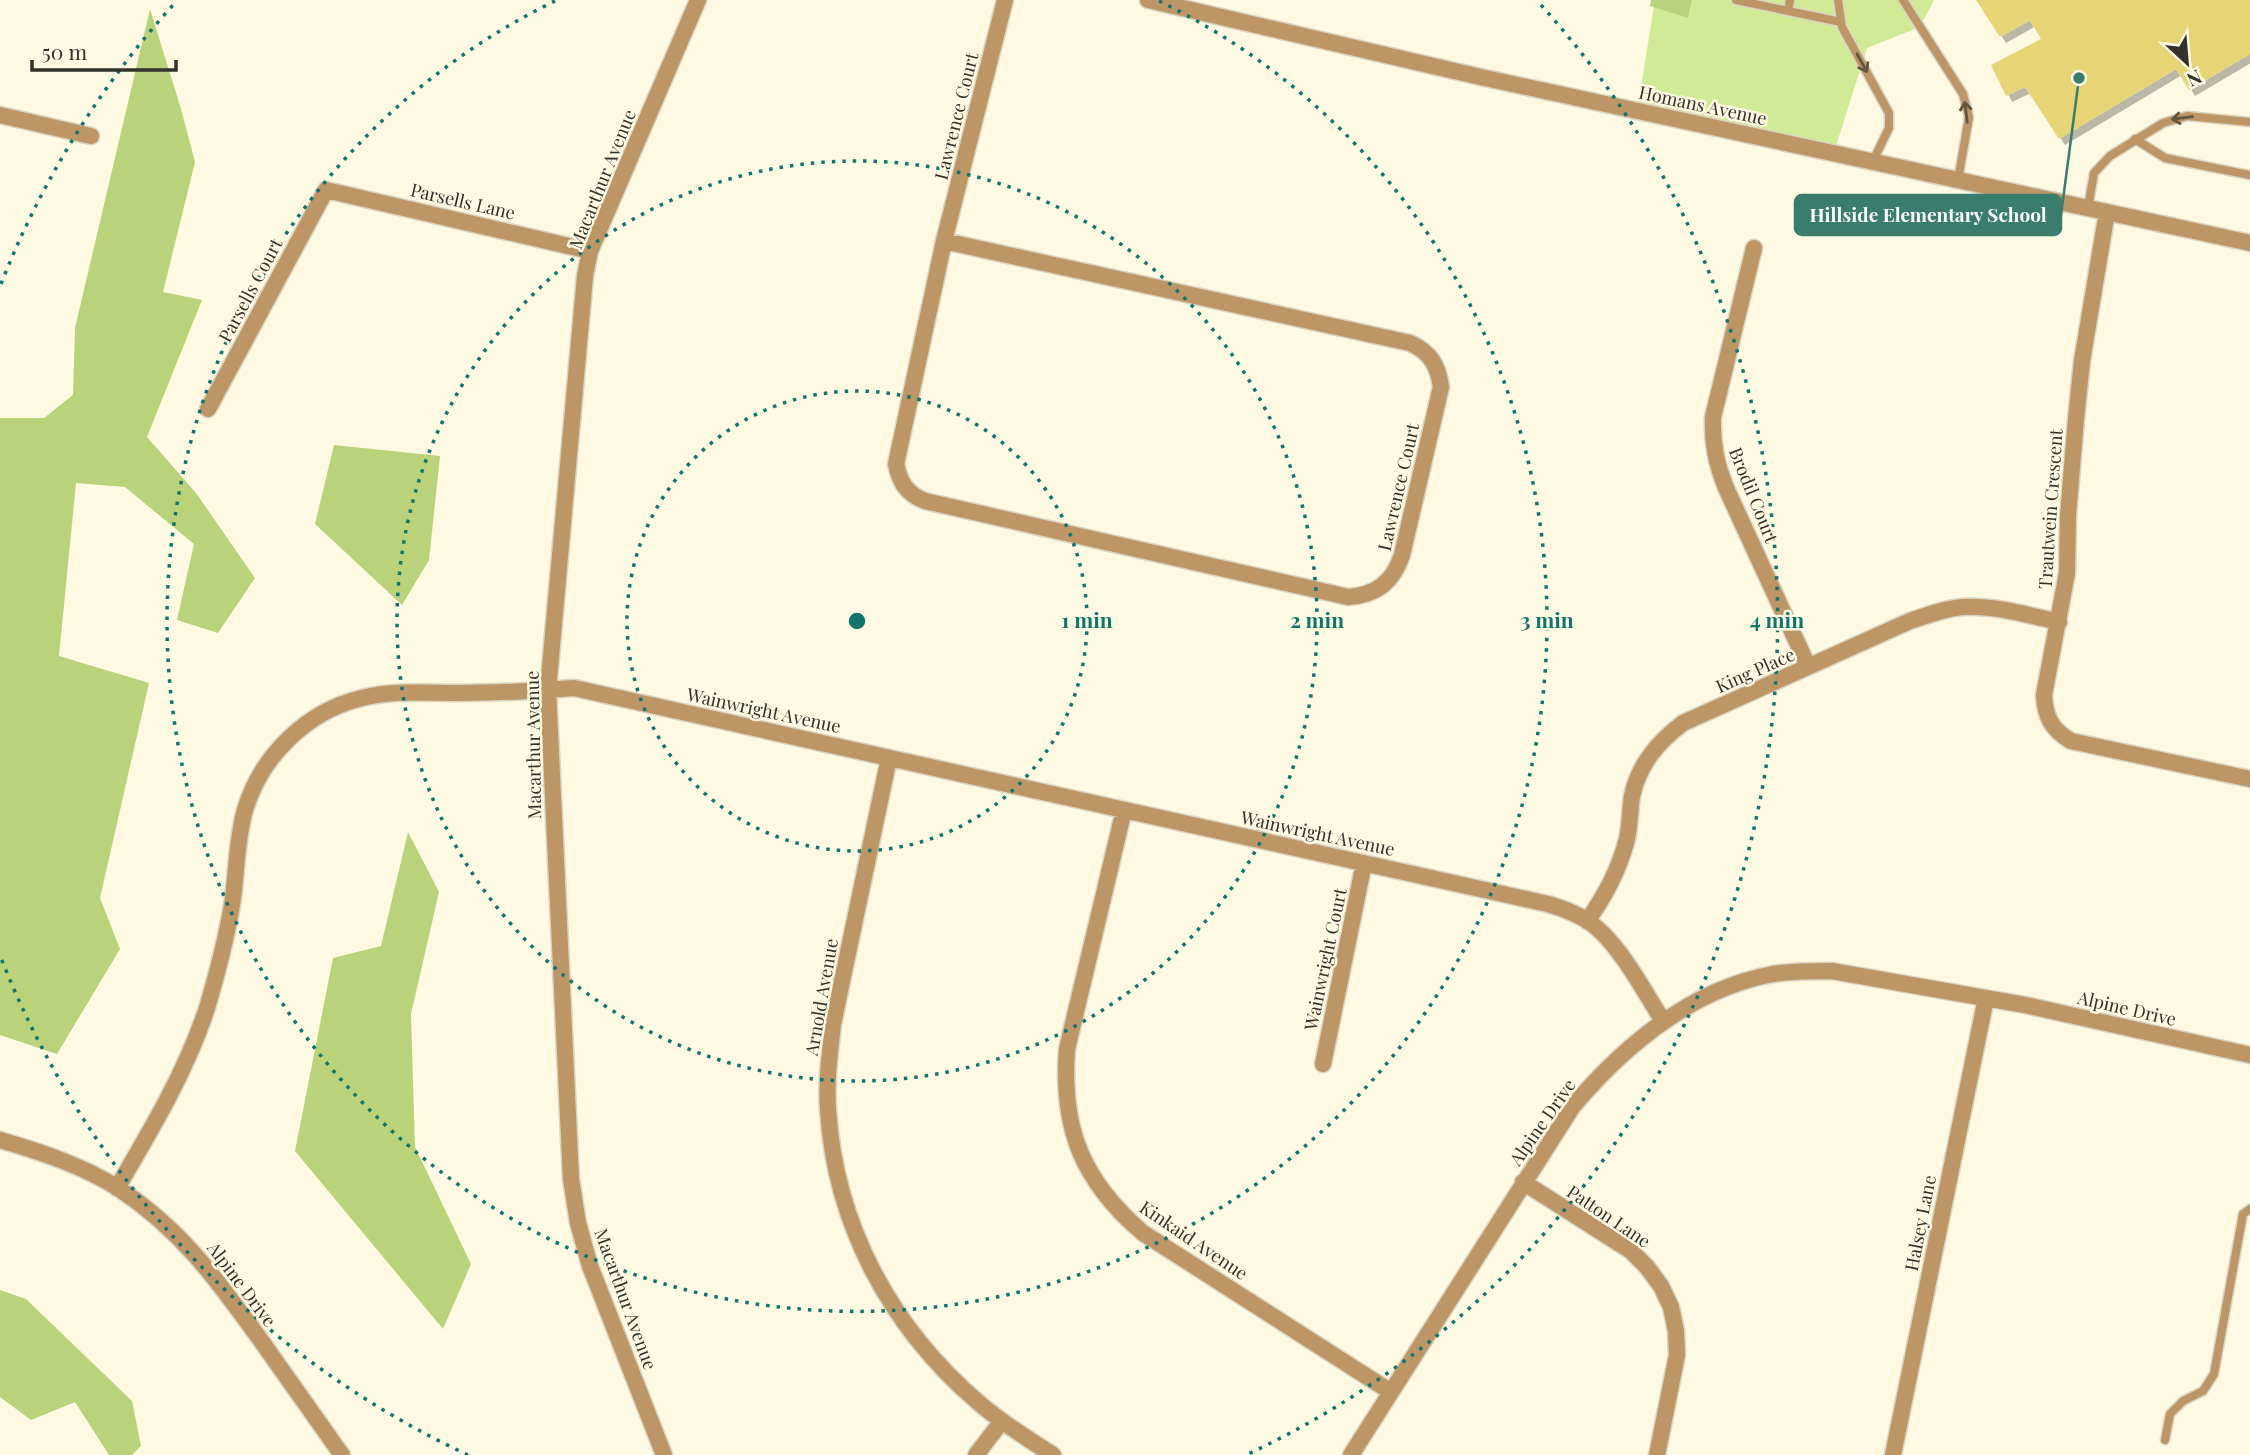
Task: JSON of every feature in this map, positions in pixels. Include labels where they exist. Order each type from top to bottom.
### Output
[{"type":"street","name":"Macarthur Avenue","points":[[664,1455],[590,1266],[578,1223],[571,1179],[548,690],[585,276],[590,251],[698,0]]},
{"type":"street","name":"Lawrence Court","points":[[944,241],[1410,343],[1420,348],[1432,358],[1441,387],[1402,555],[1389,582],[1370,593],[1348,597],[925,500],[906,490],[899,478],[896,464],[944,241],[1005,0]]},
{"type":"street","name":"Homans Avenue","points":[[1148,0],[1472,75],[2250,243]]},
{"type":"street","points":[[0,115],[91,136]]},
{"type":"street","name":"Parsells Lane","points":[[326,190],[590,251]]},
{"type":"street","name":"Parsells Court","points":[[208,409],[326,190]]},
{"type":"street","name":"Trautwein Crescent","points":[[2107,212],[2081,373],[2068,515],[2067,573],[2044,695],[2045,709],[2049,723],[2059,734],[2071,741],[2250,779]]},
{"type":"street","name":"Brodil Court","points":[[1754,248],[1713,417],[1712,441],[1726,488],[1808,666]]},
{"type":"street","name":"King Place","points":[[1587,921],[1606,895],[1618,868],[1628,837],[1633,796],[1640,772],[1651,752],[1684,723],[1936,611],[1962,607],[1991,608],[2059,622]]},
{"type":"street","name":"Wainwright Avenue","points":[[117,1188],[161,1112],[186,1062],[206,1010],[222,957],[230,916],[245,810],[257,781],[288,739],[307,723],[332,708],[362,698],[390,693],[509,692],[574,688],[1548,904],[1587,921],[1613,945],[1663,1021]]},
{"type":"street","name":"Arnold Avenue","points":[[889,758],[833,1024],[828,1065],[828,1107],[840,1189],[869,1267],[887,1299],[914,1337],[945,1372],[1002,1422],[1053,1455]]},
{"type":"street","name":"Kinkaid Avenue","points":[[1124,810],[1067,1049],[1065,1079],[1068,1110],[1075,1139],[1087,1167],[1103,1193],[1123,1216],[1143,1233],[1391,1392]]},
{"type":"street","name":"Wainwright Court","points":[[1323,1063],[1364,863]]},
{"type":"street","name":"Alpine Drive","points":[[1352,1455],[1573,1106],[1601,1073],[1632,1044],[1663,1021],[1700,1000],[1771,975],[1832,971],[1986,998],[2250,1055]]},
{"type":"street","name":"Halsey Lane","points":[[1893,1455],[1986,998]]},
{"type":"street","name":"Alpine Drive","points":[[0,1140],[45,1153],[81,1168],[117,1188],[159,1218],[188,1245],[214,1275],[342,1455]]},
{"type":"street","name":"Patton Lane","points":[[1523,1182],[1631,1251],[1647,1266],[1661,1286],[1674,1319],[1677,1354],[1657,1455]]},
{"type":"street","points":[[976,1455],[1002,1422]]},
{"type":"lane","points":[[1736,0],[1841,22]]},
{"type":"lane","points":[[1788,11],[1790,0]]},
{"type":"lane","points":[[1838,0],[1841,22],[1888,113],[1889,128],[1873,161]]},
{"type":"lane","points":[[1903,0],[1963,94],[1969,117],[1958,180]]},
{"type":"lane","points":[[2088,208],[2094,173],[2110,156],[2163,123],[2187,116],[2250,122]]},
{"type":"lane","points":[[2135,139],[2165,158],[2250,175]]},
{"type":"lane","points":[[2165,1440],[2171,1414],[2183,1401],[2203,1391],[2214,1374],[2243,1214],[2250,1209]]},
{"type":"green space","points":[[1651,0],[1692,0],[1688,18],[1650,6]]},
{"type":"green space","points":[[1655,0],[1934,0],[1920,27],[1867,48],[1835,149],[1638,106]]},
{"type":"green space","points":[[150,9],[195,162],[163,292],[202,300],[147,437],[196,493],[255,578],[218,633],[177,620],[194,544],[125,487],[76,483],[59,656],[149,683],[100,898],[120,949],[57,1054],[0,1035],[0,418],[44,418],[73,395],[75,328]]},
{"type":"green space","points":[[334,445],[440,456],[429,560],[402,605],[315,524]]},
{"type":"green space","points":[[408,832],[439,892],[411,1014],[415,1147],[471,1264],[443,1329],[295,1151],[333,958],[381,946]]},
{"type":"green space","points":[[0,1290],[26,1299],[132,1401],[141,1446],[132,1455],[109,1455],[75,1402],[31,1420],[0,1397]]},
{"type":"building","points":[[1976,0],[2250,0],[2250,54],[2189,90],[2176,69],[2059,139],[2025,87],[2006,96],[1991,65],[2041,39],[2030,20],[2000,37]]},
{"type":"place","name":"Hillside Elementary School","points":[[2079,78]]}]
